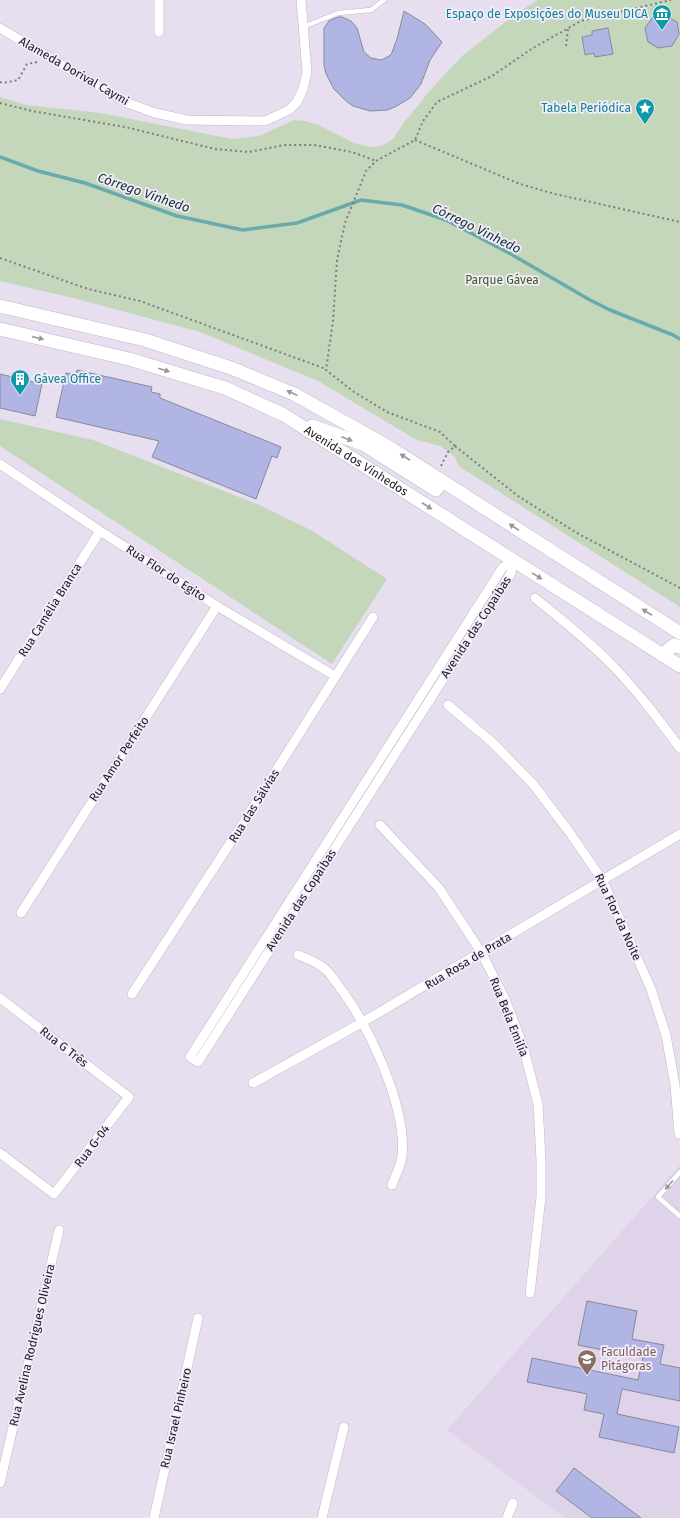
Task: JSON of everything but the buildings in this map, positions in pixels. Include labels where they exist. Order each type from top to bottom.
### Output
[{"type":"main road","points":[[0,306],[144,340],[231,368],[294,394],[389,447],[680,633]]},
{"type":"main road","name":"Avenida dos Vinhedos","points":[[0,329],[129,359],[225,388],[284,415],[680,666]]},
{"type":"main road","points":[[284,415],[363,444],[436,490],[439,479]]},
{"type":"main road","points":[[662,655],[674,645],[680,647]]},
{"type":"street","points":[[159,0],[159,32]]},
{"type":"street","name":"Alameda Dorival Caymi","points":[[0,28],[125,102],[155,113],[187,120],[265,121],[289,110],[297,102],[303,89],[307,72],[301,0]]},
{"type":"street","name":"Rua Flor do Egito","points":[[0,464],[100,531],[217,606],[335,676]]},
{"type":"street","name":"Rua Camélia Branca","points":[[0,689],[100,531]]},
{"type":"street","name":"Avenida das Copaíbas","points":[[513,561],[511,573],[198,1062],[190,1057],[503,567],[513,561]]},
{"type":"street","points":[[535,598],[577,632],[614,667],[657,717],[680,748]]},
{"type":"street","name":"Rua Amor Perfeito","points":[[21,913],[217,606]]},
{"type":"street","name":"Rua das Sálvías","points":[[132,994],[236,834],[373,617]]},
{"type":"street","name":"Rua Flor da Noite","points":[[448,705],[492,743],[533,784],[603,880],[651,989],[666,1035],[675,1085],[679,1134]]},
{"type":"street","name":"Rua Bela Emilía","points":[[380,825],[439,888],[481,952],[505,999],[523,1046],[538,1104],[541,1160],[541,1197],[530,1293]]},
{"type":"street","name":"Rua Rosa de Prata","points":[[253,1083],[363,1022],[680,834]]},
{"type":"street","points":[[298,955],[312,961],[326,970],[343,991],[363,1022],[392,1090],[398,1114],[402,1157],[392,1185]]},
{"type":"street","name":"Rua G Três","points":[[0,998],[129,1097]]},
{"type":"street","name":"Rua G-04","points":[[0,1153],[54,1194],[129,1097]]},
{"type":"street","name":"Rua Avelina Rodrigues Oliveira","points":[[0,1483],[59,1230]]},
{"type":"street","name":"Rua Israel Pinheiro","points":[[154,1518],[198,1318]]},
{"type":"street","points":[[322,1518],[344,1426]]},
{"type":"street","points":[[507,1518],[513,1503]]},
{"type":"lane","points":[[303,27],[338,13],[371,10],[384,0]]},
{"type":"lane","points":[[680,1172],[658,1197],[680,1216]]},
{"type":"path","points":[[653,4],[656,0]]},
{"type":"path","points":[[326,370],[333,321],[337,260],[345,223],[366,171],[376,161],[415,140],[423,121],[437,102],[492,76],[533,48],[581,21],[671,0]]},
{"type":"path","points":[[566,46],[568,29]]},
{"type":"path","points":[[0,82],[3,83],[18,80],[27,64],[37,62],[50,63],[55,60]]},
{"type":"path","points":[[0,103],[32,111],[125,127],[215,149],[249,152],[284,145],[314,145],[352,152],[376,161]]},
{"type":"path","points":[[415,140],[520,184],[555,194],[680,222]]},
{"type":"path","points":[[0,258],[88,289],[140,301],[326,370],[354,392],[387,412],[440,432],[455,446],[524,500],[577,533],[680,588]]},
{"type":"path","points":[[439,479],[448,452],[455,446]]},
{"type":"shaded area","name":"Faculdade Pitágoras","points":[[680,1165],[680,1518],[565,1518],[447,1430]]},
{"type":"green space","name":"Parque Gávea","points":[[538,0],[680,0],[680,607],[460,467],[454,456],[440,446],[417,440],[318,381],[200,332],[73,298],[0,281],[0,97],[26,105],[101,113],[232,139],[259,136],[294,120],[305,121],[319,125],[354,143],[371,147],[381,146],[392,140],[432,88],[462,56],[517,13]]},
{"type":"green space","points":[[0,419],[93,440],[257,504],[311,530],[387,579],[332,664],[0,446]]},
{"type":"waterway","name":"Córrego Vinhedo","points":[[0,157],[38,171],[85,183],[177,216],[243,230],[297,223],[361,200],[402,205],[446,220],[509,253],[590,300],[610,310],[680,339]]},
{"type":"place","name":"Espaço de Exposições do Museu DICA","points":[[662,31]]},
{"type":"place","name":"Tabela Periódica","points":[[645,125]]},
{"type":"place","name":"Gávea Office","points":[[20,396]]},
{"type":"place","name":"Faculdade Pitágoras","points":[[587,1376]]}]
